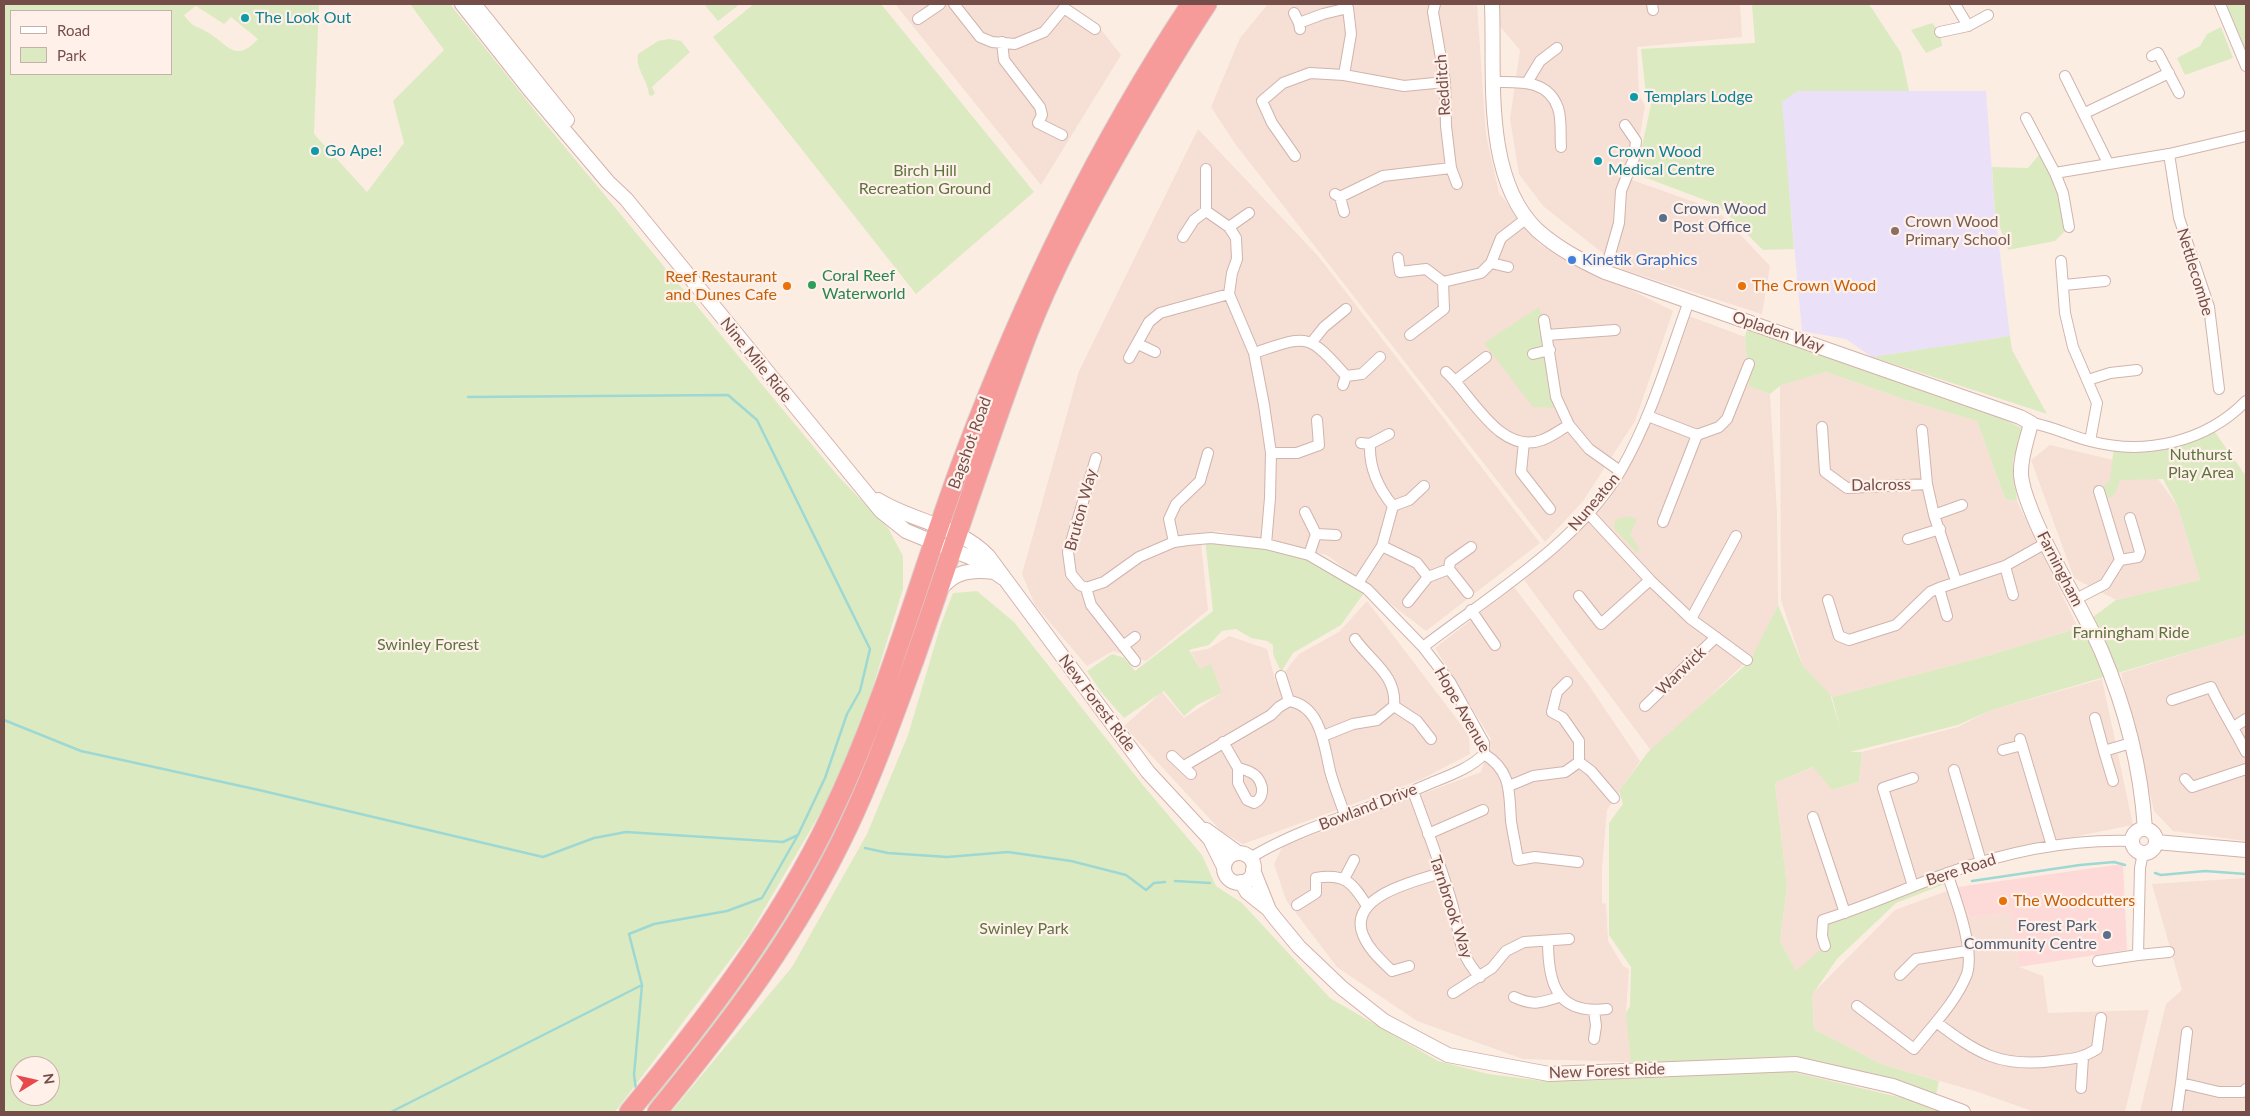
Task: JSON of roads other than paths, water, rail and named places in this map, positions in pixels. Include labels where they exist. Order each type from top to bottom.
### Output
[{"type":"highway","points":[[1149,84],[1191,4]]},
{"type":"highway","points":[[1149,84],[1207,4]]},
{"type":"highway","name":"Bagshot Road","points":[[629,1112],[726,990],[791,891],[829,820],[864,742],[1045,295],[1149,84]]},
{"type":"highway","name":"Bagshot Road","points":[[657,1112],[741,1007],[800,917],[847,828],[898,706],[938,593],[946,538],[998,368],[1034,286],[1072,208],[1149,84]]},
{"type":"main road","name":"Nine Mile Ride","points":[[462,4],[530,90],[608,182],[626,199],[784,394],[891,520],[906,531],[946,538]]},
{"type":"main road","name":"Nine Mile Ride","points":[[474,4],[614,176],[626,199]]},
{"type":"main road","name":"Opladen Way","points":[[1492,4],[1494,82],[1500,158],[1509,188],[1527,218],[1553,243],[1578,260],[1605,272],[2020,417],[2031,424]]},
{"type":"main road","name":"Farningham","points":[[2031,424],[2021,460],[2023,490],[2046,543],[2076,599],[2109,671],[2123,709],[2139,783],[2145,829]]},
{"type":"main road","name":"New Forest Ride","points":[[946,538],[977,544],[1148,772],[1210,839],[1224,867]]},
{"type":"main road","points":[[938,593],[952,577],[960,573],[980,570],[999,575]]},
{"type":"main road","name":"New Forest Ride","points":[[1198,824],[1247,860],[1269,910]]},
{"type":"main road","points":[[2145,829],[2152,832],[2156,842],[2150,852],[2142,853],[2134,848],[2132,841],[2138,831],[2145,829]]},
{"type":"main road","points":[[2156,842],[2246,850]]},
{"type":"main road","points":[[1230,856],[1247,860],[1249,879],[1241,882],[1230,879],[1225,873],[1224,867],[1230,856]]},
{"type":"main road","name":"New Forest Ride","points":[[1241,882],[1247,892],[1269,910],[1299,947],[1342,988],[1384,1021],[1448,1055],[1549,1074],[1796,1064],[1894,1086],[1963,1112]]},
{"type":"street","points":[[918,19],[940,4]]},
{"type":"street","points":[[954,4],[980,37],[992,42],[1015,44],[1044,32],[1061,6],[1095,29]]},
{"type":"street","name":"Redditch","points":[[1436,4],[1433,12],[1445,82],[1446,126],[1451,168],[1457,184]]},
{"type":"street","points":[[1956,4],[1968,26]]},
{"type":"street","points":[[2220,4],[2244,54],[2246,66]]},
{"type":"street","points":[[1294,13],[1300,26],[1323,14],[1348,6],[1351,34],[1344,74]]},
{"type":"street","points":[[1940,32],[1968,26],[1988,15]]},
{"type":"street","points":[[1002,42],[1004,60],[1040,107],[1042,115],[1038,123],[1062,135]]},
{"type":"street","points":[[1528,81],[1540,61],[1557,48]]},
{"type":"street","points":[[2152,56],[2158,52],[2178,93]]},
{"type":"street","points":[[1295,156],[1272,123],[1262,101],[1283,83],[1310,72],[1344,74],[1404,86],[1445,82]]},
{"type":"street","points":[[2085,113],[2169,73]]},
{"type":"street","points":[[2065,76],[2085,113],[2108,163]]},
{"type":"street","points":[[1494,82],[1528,81],[1548,91],[1558,108],[1561,148]]},
{"type":"street","points":[[2026,118],[2055,173],[2063,193],[2068,227]]},
{"type":"street","points":[[1605,272],[1619,223],[1621,192],[1634,158],[1636,141],[1625,125]]},
{"type":"street","points":[[2055,173],[2169,154],[2246,136]]},
{"type":"street","name":"Nettlecombe","points":[[2169,154],[2179,218],[2209,307],[2219,390]]},
{"type":"street","points":[[1344,212],[1338,196],[1383,176],[1451,168]]},
{"type":"street","points":[[1206,169],[1206,211]]},
{"type":"street","points":[[1206,211],[1229,227],[1236,238],[1237,259],[1232,273],[1229,294],[1254,353],[1271,452],[1266,544]]},
{"type":"street","points":[[1183,237],[1194,220],[1206,211]]},
{"type":"street","points":[[1229,227],[1249,213]]},
{"type":"street","points":[[1443,282],[1481,273],[1491,263],[1501,238],[1527,218]]},
{"type":"street","points":[[1398,258],[1400,272],[1426,269],[1443,282]]},
{"type":"street","points":[[2061,261],[2065,313],[2073,347],[2096,403],[2090,442]]},
{"type":"street","points":[[1491,263],[1508,267]]},
{"type":"street","points":[[2064,285],[2104,281]]},
{"type":"street","points":[[1410,335],[1444,309],[1443,282]]},
{"type":"street","points":[[1129,358],[1149,322],[1160,313],[1229,294]]},
{"type":"street","name":"Nuneaton","points":[[1424,647],[1529,567],[1570,532],[1588,513],[1620,471],[1648,416],[1689,302]]},
{"type":"street","points":[[1312,342],[1324,326],[1346,309]]},
{"type":"street","points":[[1544,320],[1556,397],[1569,425],[1589,449],[1620,471]]},
{"type":"street","points":[[1547,335],[1608,333]]},
{"type":"street","points":[[1254,353],[1296,339],[1312,342],[1324,351],[1344,381],[1362,374],[1380,357]]},
{"type":"street","points":[[1138,344],[1155,352]]},
{"type":"street","points":[[1533,354],[1550,350]]},
{"type":"street","points":[[1456,381],[1486,357]]},
{"type":"street","points":[[1648,416],[1697,435],[1719,426],[1727,419],[1749,364]]},
{"type":"street","points":[[2088,380],[2110,373],[2137,370]]},
{"type":"street","points":[[1446,372],[1456,381],[1490,424],[1509,439],[1524,442],[1541,441],[1569,425]]},
{"type":"street","name":"Opladen Way","points":[[2031,424],[2043,425],[2090,442],[2135,447],[2154,446],[2186,440],[2204,433],[2223,421],[2246,401]]},
{"type":"street","points":[[1271,452],[1298,453],[1319,445],[1317,420]]},
{"type":"street","name":"Dalcross","points":[[1822,426],[1825,472],[1847,488],[1926,484]]},
{"type":"street","name":"Dalcross","points":[[1922,430],[1926,484],[1934,515],[1956,581]]},
{"type":"street","points":[[1358,583],[1382,546],[1393,506],[1373,471],[1366,443],[1389,434]]},
{"type":"street","points":[[1663,522],[1697,435]]},
{"type":"street","points":[[1524,442],[1521,472],[1550,509]]},
{"type":"street","points":[[1174,542],[1170,519],[1176,504],[1200,481],[1208,453]]},
{"type":"street","name":"Bruton Way","points":[[1096,458],[1068,552],[1072,574],[1080,585],[1086,588],[1091,605],[1135,660]]},
{"type":"street","points":[[1393,506],[1409,500],[1424,486]]},
{"type":"street","points":[[2099,492],[2120,560]]},
{"type":"street","points":[[1934,515],[1962,505]]},
{"type":"street","points":[[1305,512],[1316,534],[1309,555]]},
{"type":"street","name":"Warwick","points":[[1588,513],[1650,580],[1691,619],[1747,660]]},
{"type":"street","points":[[2076,599],[2105,584],[2120,560],[2138,557],[2140,552],[2130,518]]},
{"type":"street","points":[[1908,539],[1940,529]]},
{"type":"street","points":[[1316,534],[1336,535]]},
{"type":"street","points":[[1691,619],[1736,536]]},
{"type":"street","points":[[1086,588],[1104,582],[1139,557],[1174,542],[1211,538],[1266,544],[1309,555],[1358,583],[1393,614],[1424,647]]},
{"type":"street","points":[[1828,600],[1839,636],[1849,640],[1896,625],[1930,592],[1938,588],[2005,566],[2046,543]]},
{"type":"street","points":[[1382,546],[1417,563],[1428,576]]},
{"type":"street","points":[[1468,593],[1449,569],[1450,562],[1471,547]]},
{"type":"street","points":[[2005,566],[2013,595]]},
{"type":"street","points":[[1408,602],[1428,576],[1449,569]]},
{"type":"street","points":[[1579,596],[1601,624],[1650,580]]},
{"type":"street","points":[[1938,588],[1947,616]]},
{"type":"street","points":[[1471,610],[1495,645]]},
{"type":"street","points":[[1123,646],[1136,637]]},
{"type":"street","name":"Warwick","points":[[1645,706],[1716,637]]},
{"type":"street","points":[[1323,736],[1353,724],[1377,720],[1394,706],[1395,696],[1390,678],[1355,639]]},
{"type":"street","name":"Hope Avenue","points":[[1424,647],[1450,682],[1484,743],[1484,754],[1495,761],[1509,786],[1511,823],[1518,860],[1535,858],[1578,862]]},
{"type":"street","points":[[1281,676],[1288,701]]},
{"type":"street","points":[[1567,682],[1557,692],[1552,712],[1563,718],[1579,741],[1579,762]]},
{"type":"street","points":[[2172,700],[2211,687],[2246,752]]},
{"type":"street","points":[[1184,766],[1271,715],[1288,701],[1298,703],[1305,708],[1323,736],[1330,772],[1346,815]]},
{"type":"street","points":[[1394,706],[1417,721],[1431,739]]},
{"type":"street","points":[[2094,718],[2113,781]]},
{"type":"street","points":[[2234,727],[2246,719]]},
{"type":"street","points":[[1223,742],[1238,768]]},
{"type":"street","points":[[2003,750],[2021,742],[2052,846]]},
{"type":"street","points":[[2104,751],[2131,743]]},
{"type":"street","name":"Bowland Drive","points":[[1247,860],[1295,835],[1413,791],[1478,760],[1484,754]]},
{"type":"street","points":[[1172,756],[1191,774]]},
{"type":"street","points":[[1509,786],[1533,776],[1565,772],[1579,762]]},
{"type":"street","points":[[1579,762],[1591,771],[1614,798]]},
{"type":"street","points":[[2185,779],[2192,787],[2246,769]]},
{"type":"street","points":[[1954,770],[1980,862]]},
{"type":"street","points":[[1912,886],[1883,788],[1913,778]]},
{"type":"street","name":"Tarnbrook Way","points":[[1413,791],[1451,901],[1461,948],[1470,966],[1480,977]]},
{"type":"street","name":"Tarnbrook Way","points":[[1428,834],[1482,810]]},
{"type":"street","points":[[1813,817],[1845,913]]},
{"type":"street","name":"Bere Road","points":[[1825,946],[1822,936],[1823,920],[1947,873],[1980,862],[2052,846],[2132,841]]},
{"type":"street","points":[[2138,955],[2142,853]]},
{"type":"street","points":[[1344,879],[1354,860]]},
{"type":"street","points":[[1410,966],[1392,971],[1373,952],[1363,934],[1362,919],[1367,906],[1376,898],[1394,888],[1441,873]]},
{"type":"street","points":[[1857,1006],[1914,1049],[1956,997],[1968,972],[1967,951],[1965,928],[1947,873]]},
{"type":"street","points":[[1297,905],[1316,894],[1316,878],[1330,876],[1344,879],[1356,888],[1367,906]]},
{"type":"street","name":"Tarnbrook Way","points":[[1453,993],[1492,968],[1506,951],[1524,942],[1569,939]]},
{"type":"street","points":[[1548,941],[1551,982],[1559,997],[1583,1009],[1607,1009]]},
{"type":"street","points":[[1900,975],[1916,959],[1967,951]]},
{"type":"street","points":[[2098,961],[2168,952]]},
{"type":"street","points":[[1514,997],[1528,1004],[1559,997]]},
{"type":"street","points":[[1594,1010],[1596,1026],[1594,1039]]},
{"type":"street","points":[[1936,1022],[1968,1046],[1987,1056],[2034,1064],[2083,1058],[2097,1049],[2101,1018]]},
{"type":"street","points":[[2177,1112],[2187,1032]]},
{"type":"street","points":[[2081,1088],[2083,1058]]},
{"type":"street","points":[[2181,1083],[2219,1092],[2243,1092],[2246,1090]]},
{"type":"waterway","points":[[391,1112],[642,985],[629,934],[654,924],[727,911],[762,898],[798,835],[825,778],[847,714],[860,691],[870,649],[757,420],[728,395],[468,397]]},
{"type":"waterway","points":[[4,720],[81,751],[259,790],[543,857],[594,838],[626,832],[783,842],[798,835]]},
{"type":"waterway","points":[[865,848],[888,853],[947,857],[1008,852],[1071,861],[1126,875],[1146,890],[1154,883],[1165,882]]},
{"type":"waterway","points":[[1972,881],[2080,865],[2114,862],[2125,865]]},
{"type":"waterway","points":[[2155,873],[2161,875],[2205,871],[2246,874]]},
{"type":"waterway","points":[[1175,881],[1210,883]]},
{"type":"waterway","points":[[636,1089],[634,1075],[642,985]]},
{"type":"place","name":"The Look Out","points":[[245,18]]},
{"type":"place","name":"Templars Lodge","points":[[1634,97]]},
{"type":"place","name":"Go Ape!","points":[[315,151]]},
{"type":"place","name":"Crown Wood Medical Centre","points":[[1598,161]]},
{"type":"place","name":"Crown Wood Post Office","points":[[1663,218]]},
{"type":"place","name":"Crown Wood Primary School","points":[[1895,231]]},
{"type":"place","name":"Kinetik Graphics","points":[[1572,260]]},
{"type":"place","name":"Coral Reef Waterworld","points":[[812,285]]},
{"type":"place","name":"Reef Restaurant and Dunes Cafe","points":[[787,286]]},
{"type":"place","name":"The Crown Wood","points":[[1742,286]]},
{"type":"place","name":"The Woodcutters","points":[[2003,901]]},
{"type":"place","name":"Forest Park Community Centre","points":[[2107,935]]},
{"type":"park label","name":"Birch Hill Recreation Ground","points":[[925,180]]},
{"type":"park label","name":"Nuthurst Play Area","points":[[2201,464]]},
{"type":"park label","name":"Farningham Ride","points":[[2131,633]]},
{"type":"park label","name":"Swinley Forest","points":[[428,645]]},
{"type":"park label","name":"Swinley Park","points":[[1024,929]]}]
